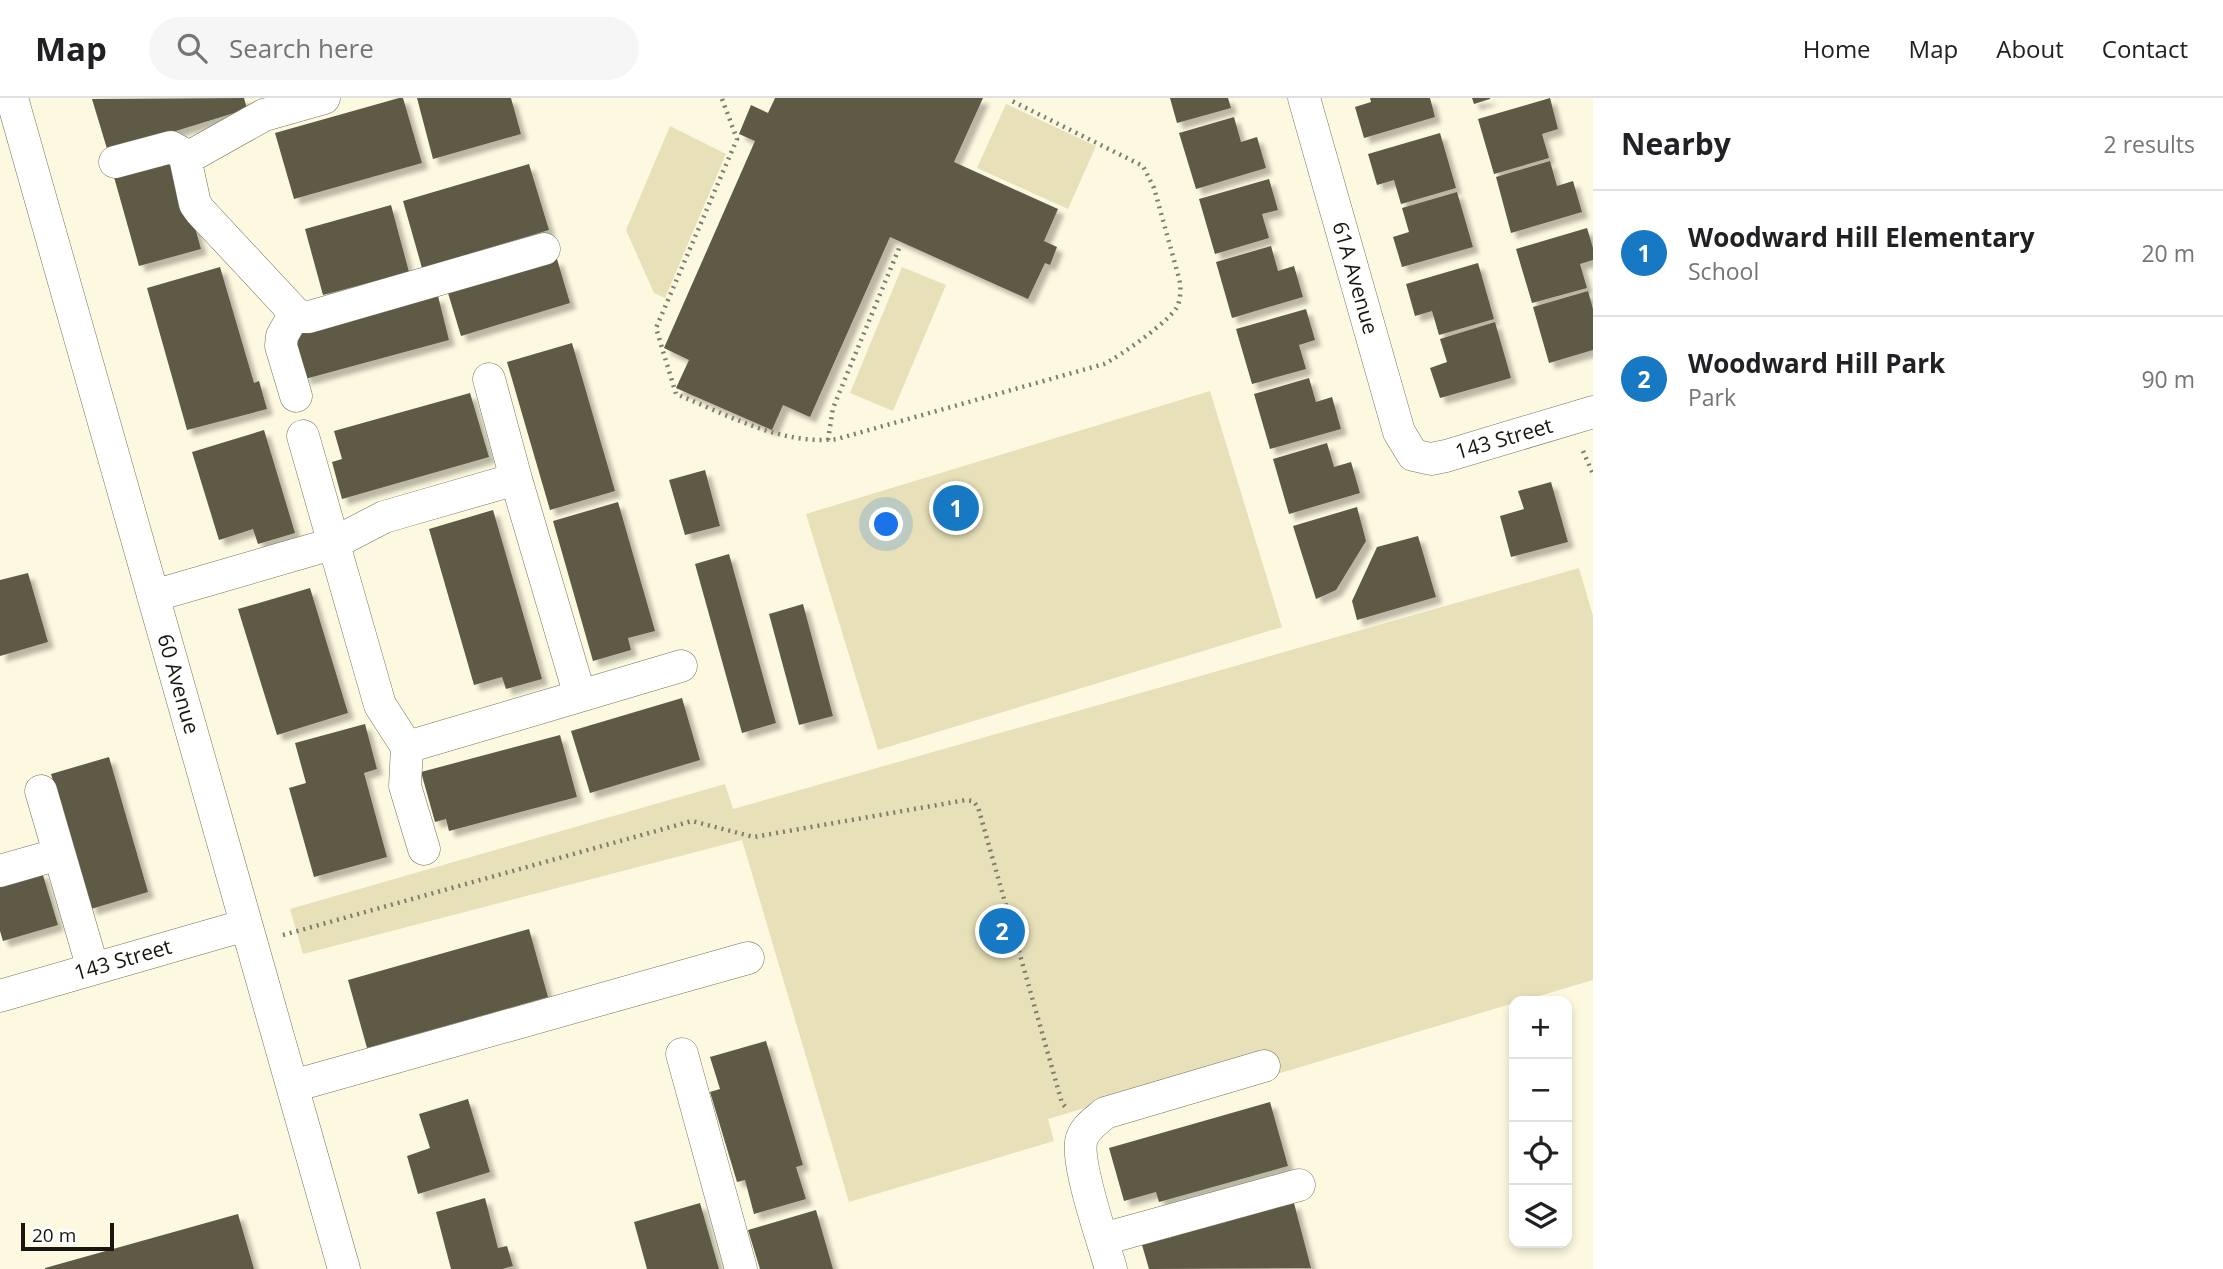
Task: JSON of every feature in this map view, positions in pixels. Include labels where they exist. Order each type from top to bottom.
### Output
[{"type":"street","name":"60 Avenue","points":[[12,98],[344,1269]]},
{"type":"street","points":[[324,98],[278,104],[264,115],[189,157],[186,168],[195,204],[295,313],[309,317],[544,249]]},
{"type":"street","name":"61A Avenue","points":[[1304,98],[1399,432],[1413,454]]},
{"type":"street","points":[[115,162],[170,146],[189,157]]},
{"type":"street","points":[[295,313],[282,336],[281,346],[296,396]]},
{"type":"street","points":[[489,379],[580,696]]},
{"type":"street","name":"143 Street","points":[[1413,454],[1431,459],[1446,456],[1593,412]]},
{"type":"street","points":[[303,436],[380,705],[407,747],[405,786],[424,849]]},
{"type":"street","points":[[153,596],[332,544],[384,517],[516,479]]},
{"type":"street","points":[[407,747],[681,666]]},
{"type":"street","points":[[41,791],[93,969]]},
{"type":"street","points":[[0,871],[59,854]]},
{"type":"street","name":"143 Street","points":[[0,996],[246,925]]},
{"type":"street","points":[[293,1086],[748,958]]},
{"type":"street","points":[[682,1054],[741,1269]]},
{"type":"street","points":[[1111,1269],[1083,1167],[1081,1143],[1086,1131],[1105,1113],[1264,1066]]},
{"type":"street","points":[[1103,1239],[1299,1185]]},
{"type":"path","points":[[722,99],[737,139],[656,328],[676,394],[776,434],[828,440],[1104,364],[1171,316],[1178,305],[1181,288],[1179,278],[1154,188],[1143,166],[1012,101]]},
{"type":"path","points":[[828,440],[833,408],[900,246]]},
{"type":"path","points":[[1583,451],[1593,474]]},
{"type":"path","points":[[283,935],[692,821],[754,837],[966,800],[973,801],[978,807],[1062,1103],[1086,1131]]},
{"type":"shaded area","points":[[1006,104],[1096,146],[1068,209],[977,168]]},
{"type":"shaded area","points":[[670,126],[726,154],[665,298],[654,293],[626,230]]},
{"type":"shaded area","points":[[902,267],[946,285],[893,411],[850,393]]},
{"type":"shaded area","points":[[1210,391],[1282,627],[878,750],[806,514]]},
{"type":"shaded area","points":[[1579,568],[1593,616],[1593,980],[1539,996],[1509,996],[1509,1004],[1277,1074],[1270,1053],[1048,1119],[1054,1141],[849,1202],[742,840],[303,954],[290,909],[725,784],[733,809]]},
{"type":"building","points":[[244,98],[247,109],[108,152],[92,99]]},
{"type":"building","points":[[403,98],[422,163],[294,199],[275,133]]},
{"type":"building","points":[[417,98],[511,98],[521,134],[433,159]]},
{"type":"building","points":[[775,98],[983,98],[954,162],[1058,209],[1044,241],[1057,247],[1050,265],[1045,263],[1028,299],[890,237],[810,417],[783,405],[772,430],[676,388],[689,360],[664,348],[755,141],[739,134],[751,105],[768,113]]},
{"type":"building","points":[[1170,98],[1228,98],[1231,108],[1177,123]]},
{"type":"building","points":[[1370,98],[1430,98],[1435,117],[1364,138],[1355,107],[1371,102]]},
{"type":"building","points":[[1472,98],[1490,98],[1490,99],[1474,104]]},
{"type":"building","points":[[1550,98],[1558,129],[1542,134],[1549,158],[1494,174],[1478,119]]},
{"type":"building","points":[[1234,117],[1241,142],[1257,137],[1266,168],[1196,189],[1179,133]]},
{"type":"building","points":[[1440,133],[1456,188],[1401,204],[1394,180],[1377,185],[1368,154]]},
{"type":"building","points":[[176,160],[201,249],[139,266],[114,177]]},
{"type":"building","points":[[1550,161],[1557,186],[1573,181],[1582,212],[1511,233],[1496,177]]},
{"type":"building","points":[[529,164],[549,230],[422,268],[403,201]]},
{"type":"building","points":[[1269,179],[1278,210],[1262,214],[1269,238],[1215,254],[1199,199]]},
{"type":"building","points":[[1457,192],[1473,247],[1402,267],[1393,237],[1409,232],[1402,208]]},
{"type":"building","points":[[391,205],[409,272],[323,295],[305,229]]},
{"type":"building","points":[[1587,228],[1593,248],[1593,260],[1580,264],[1587,288],[1532,303],[1516,249]]},
{"type":"building","points":[[1271,246],[1278,271],[1294,266],[1303,297],[1232,318],[1216,262]]},
{"type":"building","points":[[557,259],[570,303],[461,336],[448,293]]},
{"type":"building","points":[[1478,263],[1494,319],[1439,335],[1432,311],[1415,316],[1406,284]]},
{"type":"building","points":[[220,267],[254,383],[259,381],[267,409],[187,430],[147,288]]},
{"type":"building","points":[[1588,291],[1593,309],[1593,350],[1549,363],[1533,307]]},
{"type":"building","points":[[438,296],[449,340],[305,379],[293,335]]},
{"type":"building","points":[[1306,309],[1315,340],[1299,345],[1306,369],[1252,384],[1236,329]]},
{"type":"building","points":[[1495,322],[1511,378],[1440,398],[1430,368],[1447,362],[1440,339]]},
{"type":"building","points":[[572,343],[615,491],[550,510],[507,362]]},
{"type":"building","points":[[1309,378],[1316,402],[1332,397],[1341,429],[1270,449],[1254,394]]},
{"type":"building","points":[[470,393],[489,457],[342,499],[332,462],[342,459],[334,431]]},
{"type":"building","points":[[264,430],[295,533],[258,544],[253,529],[219,540],[192,452]]},
{"type":"building","points":[[1327,443],[1334,467],[1351,462],[1360,493],[1289,514],[1273,459]]},
{"type":"building","points":[[705,470],[720,526],[685,535],[669,480]]},
{"type":"building","points":[[1551,482],[1568,542],[1511,557],[1500,516],[1524,509],[1518,491]]},
{"type":"building","points":[[618,502],[655,631],[628,638],[631,650],[593,661],[553,521]]},
{"type":"building","points":[[1357,507],[1366,541],[1336,590],[1316,599],[1293,526]]},
{"type":"building","points":[[493,510],[542,679],[506,689],[502,677],[474,685],[429,529]]},
{"type":"building","points":[[1418,536],[1436,597],[1357,620],[1352,601],[1377,547]]},
{"type":"building","points":[[729,554],[776,723],[742,733],[695,564]]},
{"type":"building","points":[[28,573],[48,642],[0,656],[0,580]]},
{"type":"building","points":[[310,588],[348,713],[277,735],[238,609]]},
{"type":"building","points":[[803,604],[833,716],[799,725],[769,614]]},
{"type":"building","points":[[682,698],[700,760],[590,793],[571,731]]},
{"type":"building","points":[[365,724],[377,769],[364,773],[387,857],[314,877],[289,788],[306,783],[295,743]]},
{"type":"building","points":[[560,735],[577,797],[449,831],[446,819],[435,822],[421,772]]},
{"type":"building","points":[[109,757],[148,892],[91,909],[51,774]]},
{"type":"building","points":[[42,872],[58,925],[3,941],[0,931],[0,885]]},
{"type":"building","points":[[529,929],[548,997],[367,1048],[348,980]]},
{"type":"building","points":[[766,1041],[803,1165],[796,1167],[806,1199],[754,1214],[745,1180],[737,1182],[710,1092],[720,1089],[710,1057]]},
{"type":"building","points":[[468,1099],[490,1172],[418,1194],[407,1156],[430,1148],[419,1114]]},
{"type":"building","points":[[1270,1102],[1288,1166],[1159,1202],[1156,1192],[1124,1201],[1109,1148]]},
{"type":"building","points":[[485,1198],[498,1248],[507,1246],[513,1266],[502,1269],[451,1269],[436,1212]]},
{"type":"building","points":[[700,1203],[719,1269],[647,1269],[634,1222]]},
{"type":"building","points":[[1294,1203],[1311,1268],[1149,1269],[1142,1245]]},
{"type":"building","points":[[816,1210],[833,1269],[760,1269],[748,1230]]},
{"type":"building","points":[[238,1214],[254,1269],[45,1269],[45,1268]]},
{"type":"place","name":"Woodward Hill Elementary","points":[[956,508]]},
{"type":"place","name":"Woodward Hill Park","points":[[1002,931]]}]
